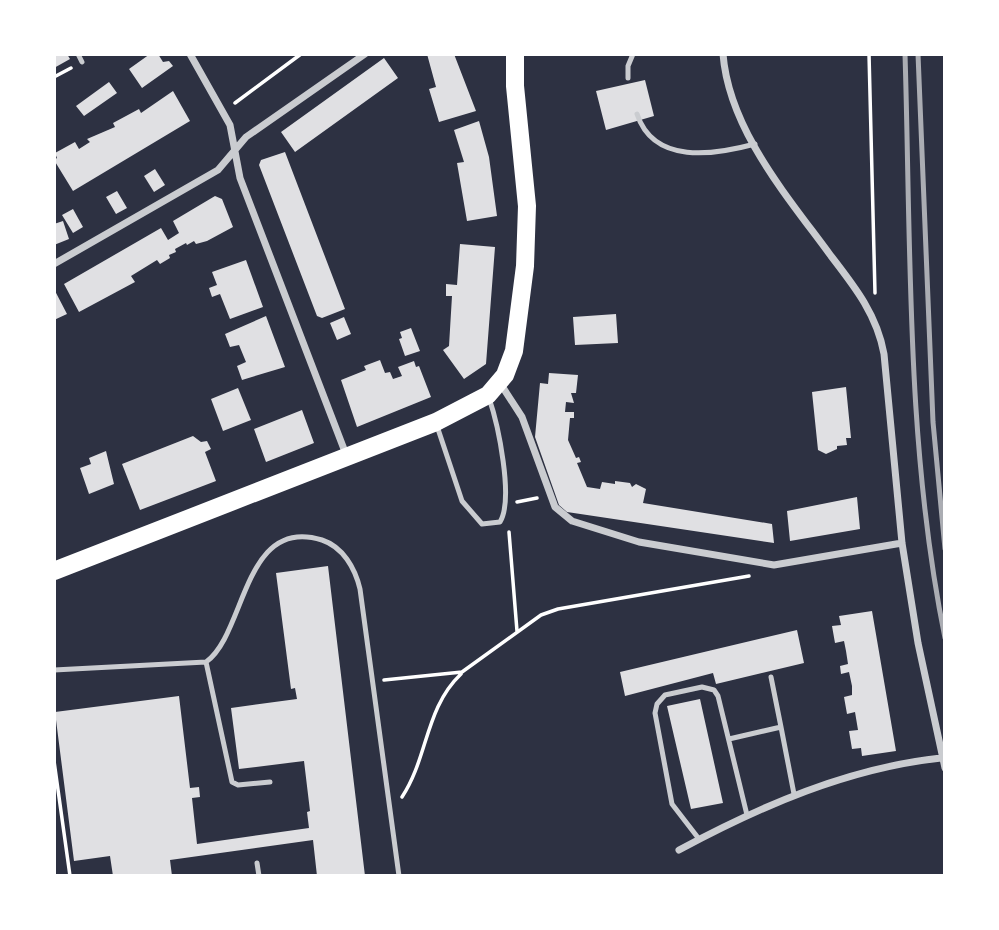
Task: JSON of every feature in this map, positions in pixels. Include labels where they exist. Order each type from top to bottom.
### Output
[{"type":"main road","points":[[54,571],[436,422],[494,389],[516,344],[525,266],[526,188],[515,86],[515,54]]},
{"type":"street","points":[[190,54],[225,115],[236,146],[240,178],[348,458]]},
{"type":"street","points":[[54,264],[218,170],[236,146],[365,54]]},
{"type":"street","points":[[723,54],[733,102],[755,144],[791,202],[871,312],[884,354],[902,543],[918,643],[945,768]]},
{"type":"street","points":[[494,389],[522,416],[555,507],[572,521],[639,542],[774,565],[902,543]]},
{"type":"street","points":[[679,850],[794,794],[846,778],[941,758]]},
{"type":"lane","points":[[78,54],[82,62]]},
{"type":"lane","points":[[628,78],[632,54]]},
{"type":"lane","points":[[637,114],[640,125],[651,138],[680,152],[720,153],[755,144]]},
{"type":"lane","points":[[436,422],[458,492],[475,519],[482,524],[500,522],[506,504],[494,389]]},
{"type":"lane","points":[[54,670],[206,662],[216,651],[251,577],[265,555],[289,540],[314,538],[336,548],[347,558],[357,578],[399,876]]},
{"type":"lane","points":[[206,662],[232,782],[238,785],[270,782]]},
{"type":"lane","points":[[771,677],[794,794]]},
{"type":"lane","points":[[699,839],[672,804],[656,729],[657,704],[665,695],[708,688],[718,696],[747,815]]},
{"type":"lane","points":[[729,739],[781,727]]},
{"type":"lane","points":[[257,863],[259,876]]},
{"type":"path","points":[[235,103],[301,54]]},
{"type":"path","points":[[869,54],[876,286],[871,312]]},
{"type":"path","points":[[506,504],[517,631]]},
{"type":"path","points":[[391,815],[414,778],[437,704],[446,688],[462,672],[541,615],[558,609],[759,574]]},
{"type":"path","points":[[373,681],[462,672]]},
{"type":"path","points":[[54,761],[70,876]]},
{"type":"building","points":[[54,54],[67,54],[70,59],[54,68]]},
{"type":"building","points":[[150,54],[158,54],[163,62],[169,61],[173,66],[142,88],[129,69]]},
{"type":"building","points":[[427,54],[454,54],[476,111],[439,122],[429,89],[436,87]]},
{"type":"building","points":[[384,58],[398,78],[295,152],[281,132]]},
{"type":"building","points":[[645,80],[654,116],[606,130],[596,91]]},
{"type":"building","points":[[109,82],[117,93],[84,116],[76,106]]},
{"type":"building","points":[[173,91],[190,121],[73,191],[54,160],[57,158],[55,153],[75,142],[79,149],[90,142],[87,139],[115,127],[113,123],[139,109],[141,113]]},
{"type":"building","points":[[479,121],[489,157],[497,216],[467,221],[457,163],[464,162],[454,130]]},
{"type":"building","points":[[285,152],[345,309],[322,318],[317,316],[259,165],[261,160]]},
{"type":"building","points":[[155,169],[165,185],[154,192],[144,176]]},
{"type":"building","points":[[117,191],[127,208],[116,214],[106,197]]},
{"type":"building","points":[[215,196],[222,199],[233,227],[207,241],[186,243],[175,249],[176,252],[169,255],[170,258],[160,264],[157,260],[131,276],[135,282],[79,312],[64,284],[161,228],[168,240],[179,233],[173,221]]},
{"type":"building","points":[[73,209],[83,227],[73,233],[62,215]]},
{"type":"building","points":[[63,221],[69,239],[54,245],[54,224]]},
{"type":"building","points":[[460,244],[495,247],[486,364],[464,379],[443,350],[449,346],[452,296],[446,296],[446,284],[457,285]]},
{"type":"building","points":[[246,260],[263,307],[230,319],[220,294],[212,297],[209,288],[217,285],[212,272]]},
{"type":"building","points":[[54,289],[67,314],[54,320]]},
{"type":"building","points":[[616,314],[618,343],[575,345],[573,317]]},
{"type":"building","points":[[266,316],[285,367],[242,380],[237,366],[246,362],[239,345],[230,347],[225,334]]},
{"type":"building","points":[[344,317],[351,334],[337,340],[330,323]]},
{"type":"building","points":[[411,328],[420,351],[405,356],[399,339],[402,338],[400,332]]},
{"type":"building","points":[[380,360],[385,373],[390,372],[393,379],[402,376],[398,367],[414,361],[416,367],[419,366],[431,397],[357,427],[341,380],[366,370],[364,366]]},
{"type":"building","points":[[549,373],[578,375],[576,393],[571,393],[574,403],[566,402],[565,412],[574,412],[574,418],[570,418],[568,440],[576,458],[579,457],[581,462],[577,463],[587,487],[600,489],[602,482],[615,484],[615,481],[630,483],[632,487],[636,484],[646,489],[643,503],[772,524],[774,543],[567,512],[559,505],[535,437],[540,383],[548,384]]},
{"type":"building","points":[[846,387],[851,438],[846,438],[847,445],[837,446],[837,449],[826,454],[818,450],[812,392]]},
{"type":"building","points":[[238,388],[251,420],[223,431],[211,399]]},
{"type":"building","points":[[302,410],[314,443],[266,462],[254,429]]},
{"type":"building","points":[[193,436],[201,442],[207,441],[211,449],[205,452],[216,481],[140,510],[122,464]]},
{"type":"building","points":[[106,451],[114,484],[89,494],[80,468],[91,464],[89,458]]},
{"type":"building","points":[[857,497],[860,529],[790,541],[787,511]]},
{"type":"building","points":[[328,566],[365,876],[317,876],[313,840],[170,860],[172,876],[113,876],[110,856],[74,861],[55,712],[179,696],[190,788],[199,787],[200,797],[192,798],[197,844],[309,828],[307,812],[310,811],[304,761],[239,769],[231,708],[297,699],[295,688],[291,689],[276,573]]},
{"type":"building","points":[[872,611],[896,751],[862,756],[861,748],[852,749],[849,731],[858,730],[855,712],[847,714],[844,697],[852,695],[852,686],[849,672],[841,674],[840,666],[848,664],[844,641],[835,643],[832,626],[841,625],[839,616]]},
{"type":"building","points":[[797,630],[804,663],[716,684],[713,673],[625,696],[620,672]]},
{"type":"building","points":[[700,699],[723,803],[691,809],[667,706]]},
{"type":"railway","points":[[905,54],[910,274],[917,420],[932,566],[945,638]]},
{"type":"railway","points":[[918,54],[933,422],[945,549]]}]
